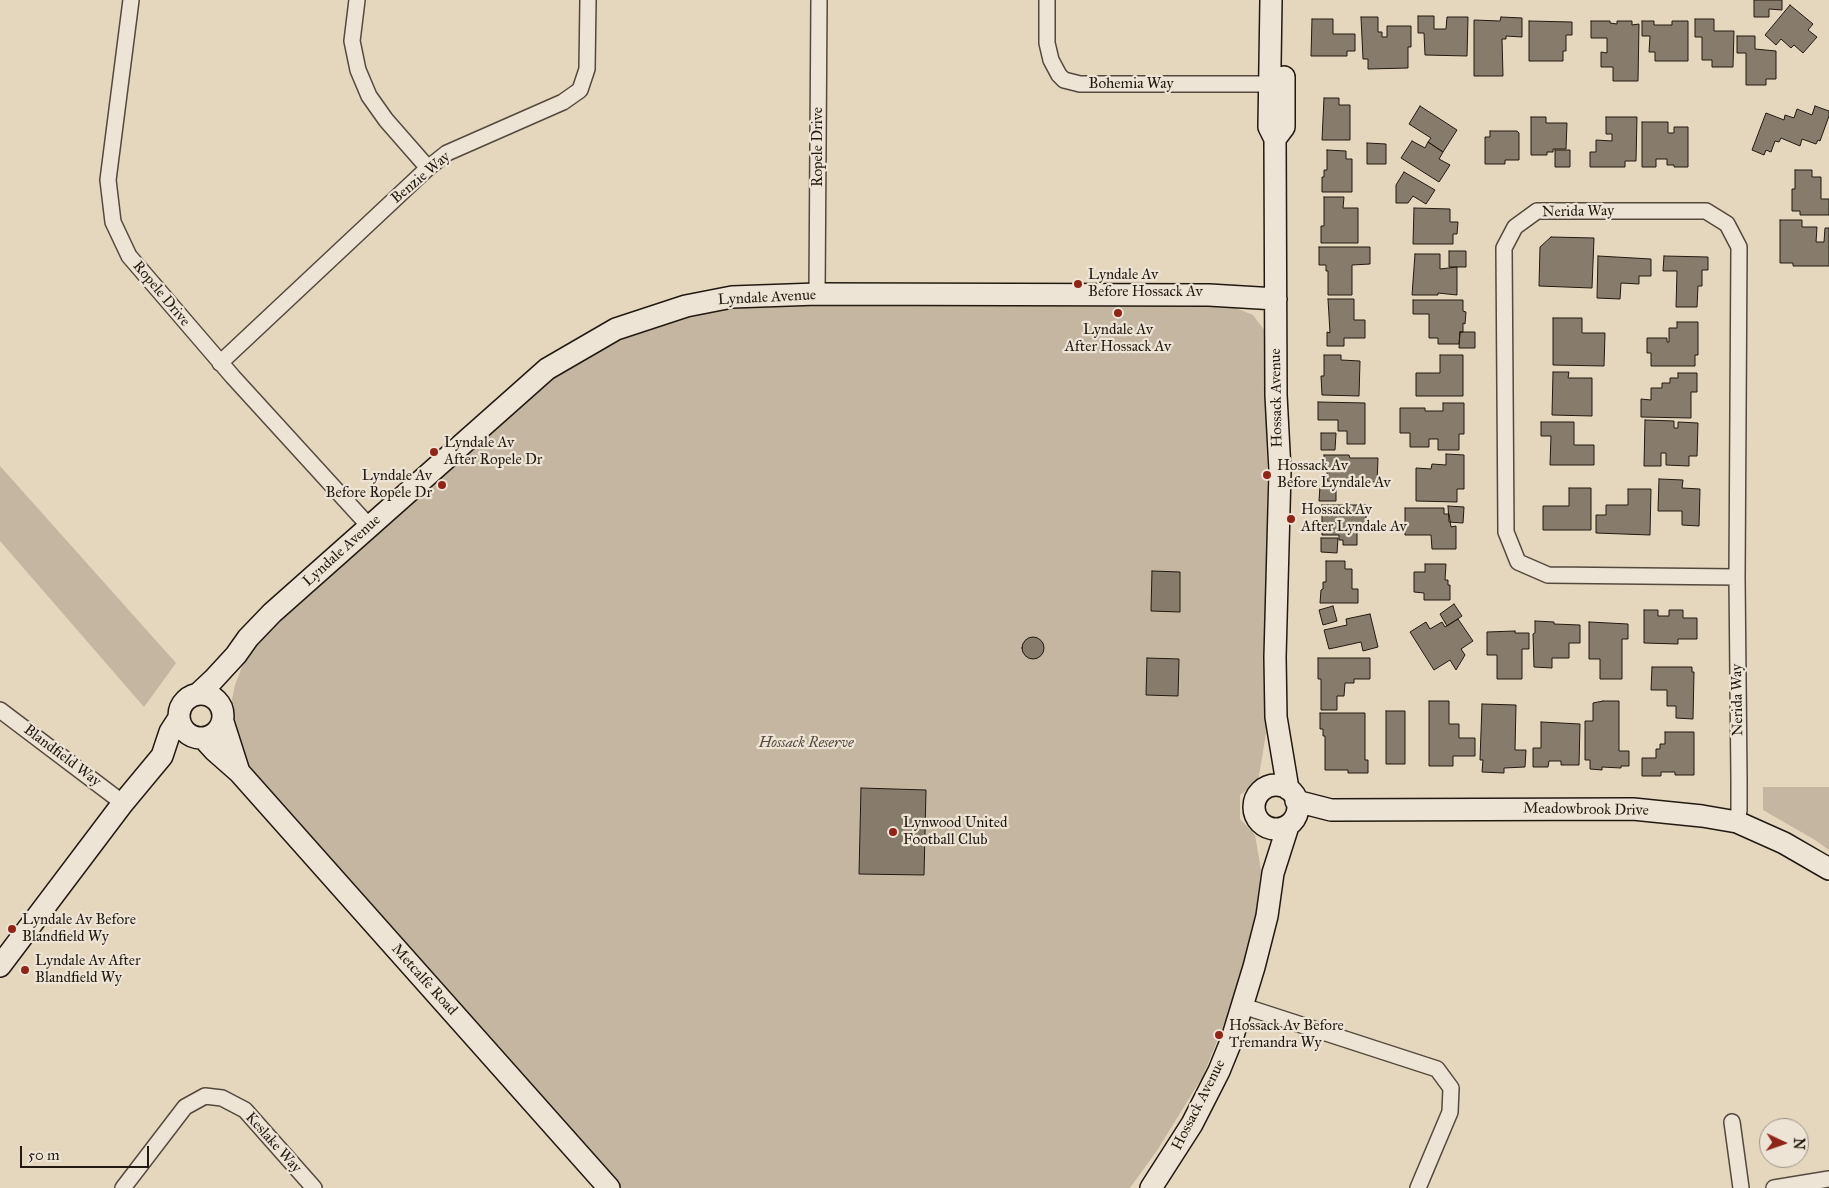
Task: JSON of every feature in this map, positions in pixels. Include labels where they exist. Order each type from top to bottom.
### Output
[{"type":"street","name":"Ropele Drive","points":[[130,0],[108,180],[113,222],[129,256],[220,363],[369,526]]},
{"type":"street","points":[[357,0],[352,41],[358,70],[365,87],[386,120],[428,168]]},
{"type":"street","name":"Benzie Way","points":[[220,363],[428,168],[447,153],[563,102],[580,90],[587,68],[588,0]]},
{"type":"street","name":"Ropele Drive","points":[[817,294],[819,0]]},
{"type":"street","name":"Bohemia Way","points":[[1047,0],[1047,43],[1051,60],[1064,80],[1080,84],[1277,84]]},
{"type":"street","name":"Hossack Avenue","points":[[1270,0],[1277,84]]},
{"type":"street","name":"Hossack Avenue","points":[[1151,1188],[1177,1149],[1207,1094],[1225,1055],[1243,1006],[1267,916],[1273,873],[1287,805],[1276,717],[1275,657],[1280,471],[1276,395],[1275,139],[1269,127],[1277,84],[1285,0]]},
{"type":"street","name":"Nerida Way","points":[[1737,578],[1548,575],[1518,562],[1506,532],[1504,248],[1514,227],[1536,211],[1706,211],[1726,224],[1739,247],[1737,578],[1740,780],[1737,822]]},
{"type":"street","name":"Lyndale Avenue","points":[[0,966],[123,803],[162,756],[170,732],[179,718],[182,705],[186,699],[198,694],[213,680],[272,613],[548,369],[616,329],[686,306],[732,297],[817,294],[1209,296],[1276,299]]},
{"type":"street","name":"Lyndale Avenue","points":[[162,756],[199,738],[216,733],[223,716],[236,655]]},
{"type":"street","points":[[198,694],[205,694],[216,699],[223,716]]},
{"type":"street","name":"Blandfield Way","points":[[0,710],[123,803]]},
{"type":"street","name":"Metcalfe Road","points":[[223,716],[239,772]]},
{"type":"street","points":[[179,718],[184,730],[199,738]]},
{"type":"street","name":"Metcalfe Road","points":[[199,738],[239,772],[608,1188]]},
{"type":"street","name":"Hossack Avenue","points":[[1273,873],[1266,827],[1256,817],[1254,804],[1261,791],[1287,805]]},
{"type":"street","points":[[1266,827],[1277,829],[1287,805]]},
{"type":"street","name":"Meadowbrook Drive","points":[[1287,805],[1331,810],[1633,808],[1702,816],[1737,822],[1784,842],[1829,869]]},
{"type":"street","points":[[1243,1006],[1437,1069],[1450,1088],[1450,1112],[1418,1188]]},
{"type":"street","name":"Keslake Way","points":[[123,1188],[185,1107],[205,1096],[222,1098],[245,1110],[314,1188]]},
{"type":"street","points":[[1732,1122],[1741,1188]]},
{"type":"street","points":[[1774,1188],[1829,1179]]},
{"type":"green space","name":"Hossack Reserve","points":[[820,304],[1219,304],[1253,315],[1265,331],[1269,602],[1266,733],[1258,782],[1240,795],[1240,819],[1255,835],[1261,870],[1255,918],[1244,966],[1232,1004],[1203,1076],[1158,1149],[1130,1188],[615,1188],[263,785],[244,759],[232,728],[230,709],[235,685],[243,664],[261,639],[509,415],[558,375],[602,347],[648,327],[687,315],[731,307]]},
{"type":"green space","points":[[0,466],[176,663],[144,707],[0,541]]},
{"type":"green space","points":[[1763,787],[1829,787],[1829,850],[1763,810]]},
{"type":"building","points":[[1754,0],[1782,0],[1782,10],[1769,9],[1769,17],[1754,17]]},
{"type":"building","points":[[1790,5],[1813,24],[1808,30],[1817,37],[1803,53],[1794,45],[1791,48],[1781,39],[1776,45],[1765,35]]},
{"type":"building","points":[[1418,16],[1434,16],[1434,29],[1446,29],[1447,17],[1468,17],[1467,56],[1425,55],[1424,33],[1418,33]]},
{"type":"building","points":[[1361,17],[1378,17],[1378,32],[1382,32],[1382,37],[1387,37],[1387,26],[1411,26],[1408,68],[1368,69],[1368,59],[1363,59]]},
{"type":"building","points":[[1501,17],[1522,18],[1522,37],[1506,36],[1506,39],[1502,39],[1503,76],[1474,76],[1474,20],[1500,21]]},
{"type":"building","points":[[1312,19],[1333,19],[1333,34],[1355,34],[1355,51],[1347,51],[1347,56],[1311,56]]},
{"type":"building","points":[[1695,19],[1714,19],[1714,31],[1734,31],[1733,67],[1712,67],[1712,60],[1702,60],[1702,37],[1695,37]]},
{"type":"building","points":[[1529,21],[1572,22],[1572,35],[1566,35],[1566,51],[1563,51],[1563,61],[1529,61]]},
{"type":"building","points":[[1591,21],[1610,21],[1610,23],[1617,24],[1617,21],[1632,21],[1632,25],[1639,24],[1638,81],[1613,81],[1613,67],[1601,67],[1601,52],[1607,53],[1607,38],[1591,38]]},
{"type":"building","points":[[1642,21],[1654,21],[1654,25],[1672,25],[1672,21],[1688,21],[1688,61],[1655,61],[1655,52],[1649,52],[1650,36],[1642,36]]},
{"type":"building","points":[[1737,36],[1755,36],[1755,49],[1776,51],[1776,79],[1766,79],[1766,85],[1746,85],[1746,53],[1737,53]]},
{"type":"building","points":[[1324,98],[1339,98],[1339,105],[1350,105],[1350,140],[1322,140]]},
{"type":"building","points":[[1420,106],[1457,130],[1443,152],[1428,142],[1431,138],[1409,124]]},
{"type":"building","points":[[1815,106],[1829,111],[1820,141],[1818,140],[1816,144],[1802,139],[1800,146],[1781,138],[1779,142],[1775,141],[1771,152],[1766,150],[1764,155],[1752,150],[1766,113],[1784,120],[1785,115],[1794,118],[1797,109],[1812,115]]},
{"type":"building","points":[[1531,117],[1546,117],[1546,123],[1567,123],[1566,149],[1553,149],[1553,152],[1547,152],[1547,155],[1531,155]]},
{"type":"building","points":[[1606,117],[1637,117],[1636,161],[1625,161],[1625,167],[1590,167],[1590,152],[1596,152],[1596,140],[1612,141],[1612,134],[1606,134]]},
{"type":"building","points":[[1642,122],[1668,122],[1668,133],[1674,133],[1674,127],[1688,127],[1688,167],[1674,167],[1674,165],[1667,165],[1667,159],[1656,159],[1656,167],[1642,167]]},
{"type":"building","points":[[1490,131],[1517,131],[1519,133],[1519,160],[1505,160],[1505,164],[1485,164],[1485,137],[1490,137]]},
{"type":"building","points":[[1412,141],[1425,148],[1428,142],[1443,152],[1439,159],[1450,165],[1439,182],[1401,158]]},
{"type":"building","points":[[1367,143],[1386,144],[1386,164],[1367,164]]},
{"type":"building","points":[[1327,150],[1346,151],[1346,159],[1352,159],[1352,192],[1322,192],[1322,177],[1324,177],[1324,170],[1327,170]]},
{"type":"building","points":[[1555,150],[1570,150],[1570,167],[1555,167]]},
{"type":"building","points":[[1795,170],[1812,170],[1812,177],[1821,177],[1821,199],[1829,199],[1829,215],[1800,215],[1800,211],[1792,211],[1792,189],[1795,189]]},
{"type":"building","points":[[1404,172],[1435,190],[1426,204],[1413,196],[1408,203],[1396,203],[1396,185]]},
{"type":"building","points":[[1324,197],[1344,197],[1343,208],[1358,208],[1358,243],[1321,243],[1321,226],[1324,226]]},
{"type":"building","points":[[1414,208],[1450,209],[1450,222],[1458,222],[1457,234],[1453,234],[1453,244],[1413,244]]},
{"type":"building","points":[[1780,220],[1802,220],[1802,227],[1817,227],[1816,242],[1824,242],[1825,228],[1829,228],[1829,266],[1793,266],[1793,263],[1780,263]]},
{"type":"building","points":[[1551,237],[1594,238],[1592,288],[1539,286],[1540,247]]},
{"type":"building","points":[[1319,247],[1370,247],[1370,264],[1352,265],[1352,295],[1328,295],[1328,271],[1326,271],[1326,265],[1319,265]]},
{"type":"building","points":[[1449,251],[1466,251],[1466,267],[1449,267]]},
{"type":"building","points":[[1415,254],[1440,254],[1440,269],[1457,267],[1457,295],[1438,293],[1438,295],[1412,295]]},
{"type":"building","points":[[1598,256],[1651,259],[1651,276],[1639,276],[1639,284],[1621,283],[1620,299],[1597,298]]},
{"type":"building","points":[[1664,256],[1708,257],[1708,270],[1702,270],[1702,286],[1698,286],[1697,307],[1676,307],[1677,271],[1663,271]]},
{"type":"building","points":[[1328,299],[1354,299],[1354,320],[1365,320],[1365,338],[1344,338],[1344,346],[1327,346],[1327,332],[1330,333]]},
{"type":"building","points":[[1413,300],[1463,300],[1463,311],[1466,312],[1465,324],[1463,323],[1463,332],[1460,332],[1459,344],[1438,344],[1438,338],[1429,338],[1429,314],[1413,314]]},
{"type":"building","points":[[1553,318],[1582,318],[1582,333],[1605,333],[1604,366],[1553,365]]},
{"type":"building","points":[[1677,322],[1698,322],[1698,355],[1695,355],[1695,366],[1651,366],[1651,353],[1647,353],[1647,338],[1667,338],[1667,342],[1669,342],[1669,328],[1677,328]]},
{"type":"building","points":[[1460,332],[1475,332],[1475,348],[1459,348]]},
{"type":"building","points":[[1324,355],[1341,355],[1341,360],[1360,361],[1359,396],[1322,395],[1321,376],[1324,376]]},
{"type":"building","points":[[1440,355],[1463,355],[1463,396],[1416,396],[1416,373],[1440,373]]},
{"type":"building","points":[[1553,372],[1569,372],[1568,378],[1592,378],[1592,416],[1552,415]]},
{"type":"building","points":[[1678,373],[1697,373],[1697,392],[1691,392],[1691,418],[1641,417],[1641,399],[1651,400],[1651,388],[1662,388],[1662,383],[1670,383],[1670,378],[1678,378]]},
{"type":"building","points":[[1318,402],[1365,403],[1365,444],[1347,444],[1347,431],[1338,431],[1338,420],[1318,420]]},
{"type":"building","points":[[1443,403],[1464,403],[1464,434],[1459,434],[1459,450],[1438,450],[1438,439],[1429,439],[1429,447],[1410,447],[1410,433],[1400,433],[1400,408],[1425,408],[1425,411],[1443,411]]},
{"type":"building","points":[[1645,420],[1674,421],[1674,428],[1678,428],[1678,422],[1698,423],[1697,456],[1689,456],[1689,466],[1666,465],[1666,453],[1661,453],[1661,466],[1644,466]]},
{"type":"building","points":[[1541,422],[1574,422],[1574,445],[1594,445],[1594,465],[1550,465],[1551,436],[1541,436]]},
{"type":"building","points":[[1321,433],[1336,433],[1335,450],[1321,450]]},
{"type":"building","points":[[1446,454],[1464,455],[1464,489],[1457,489],[1457,502],[1416,501],[1416,468],[1431,469],[1432,464],[1446,465]]},
{"type":"building","points":[[1324,455],[1349,455],[1350,458],[1378,458],[1377,482],[1327,481],[1327,470],[1324,470]]},
{"type":"building","points":[[1659,479],[1683,480],[1682,488],[1700,489],[1699,526],[1682,525],[1682,511],[1658,511]]},
{"type":"building","points":[[1320,486],[1336,486],[1336,501],[1319,501]]},
{"type":"building","points":[[1569,488],[1591,488],[1591,530],[1543,530],[1543,506],[1569,506]]},
{"type":"building","points":[[1628,489],[1651,489],[1650,535],[1596,533],[1596,515],[1606,515],[1606,505],[1628,505]]},
{"type":"building","points":[[1322,505],[1366,505],[1366,531],[1357,531],[1357,545],[1343,545],[1343,540],[1339,540],[1339,535],[1322,535]]},
{"type":"building","points":[[1448,506],[1464,507],[1463,523],[1449,522]]},
{"type":"building","points":[[1405,508],[1444,508],[1444,514],[1449,514],[1451,527],[1456,526],[1456,549],[1432,549],[1431,535],[1405,535]]},
{"type":"building","points":[[1321,538],[1338,538],[1337,553],[1321,552]]},
{"type":"building","points":[[1326,561],[1345,561],[1345,569],[1352,569],[1352,589],[1358,589],[1358,603],[1320,603],[1323,582],[1326,582]]},
{"type":"building","points":[[1425,564],[1446,564],[1445,580],[1448,580],[1448,585],[1450,585],[1450,600],[1424,600],[1424,593],[1414,592],[1414,572],[1425,572]]},
{"type":"building","points":[[1152,571],[1180,572],[1180,612],[1151,611]]},
{"type":"building","points":[[1454,604],[1462,616],[1447,626],[1440,614]]},
{"type":"building","points":[[1333,606],[1337,621],[1323,625],[1319,610]]},
{"type":"building","points":[[1644,610],[1658,610],[1658,616],[1669,616],[1669,610],[1683,610],[1683,618],[1697,618],[1697,639],[1678,639],[1678,644],[1644,643]]},
{"type":"building","points":[[1370,614],[1378,647],[1363,651],[1361,642],[1329,649],[1324,630],[1347,625],[1346,619]]},
{"type":"building","points":[[1458,619],[1473,641],[1461,649],[1465,655],[1456,670],[1450,660],[1434,670],[1410,632],[1426,622],[1430,629],[1442,622],[1445,627]]},
{"type":"building","points":[[1535,621],[1580,625],[1580,643],[1569,643],[1569,658],[1552,658],[1552,668],[1534,667],[1533,634],[1535,633]]},
{"type":"building","points":[[1589,622],[1628,624],[1628,639],[1622,639],[1622,679],[1600,679],[1600,659],[1589,659]]},
{"type":"building","points":[[1515,631],[1515,633],[1529,633],[1529,649],[1522,649],[1522,679],[1497,679],[1497,655],[1487,655],[1487,632]]},
{"type":"building","points":[[1033,637],[1041,640],[1044,648],[1041,656],[1033,659],[1025,656],[1022,648],[1025,640]]},
{"type":"building","points":[[1147,658],[1179,659],[1178,696],[1146,695]]},
{"type":"building","points":[[1318,658],[1370,658],[1370,679],[1354,679],[1354,683],[1345,683],[1344,696],[1337,696],[1337,710],[1321,710],[1321,679],[1318,679]]},
{"type":"building","points":[[1652,667],[1692,667],[1692,672],[1694,672],[1693,719],[1676,718],[1676,706],[1667,706],[1667,690],[1651,690]]},
{"type":"building","points":[[1429,701],[1449,701],[1449,724],[1459,724],[1459,738],[1475,738],[1475,756],[1453,756],[1453,766],[1429,766]]},
{"type":"building","points":[[1619,701],[1619,751],[1629,751],[1629,766],[1621,766],[1621,768],[1602,767],[1602,770],[1590,769],[1590,760],[1585,760],[1585,721],[1593,721],[1593,703]]},
{"type":"building","points":[[1482,704],[1516,705],[1515,750],[1526,750],[1525,767],[1504,768],[1504,773],[1482,772],[1483,760],[1480,760]]},
{"type":"building","points":[[1386,711],[1405,711],[1405,764],[1386,764]]},
{"type":"building","points":[[1320,713],[1365,713],[1365,760],[1368,760],[1368,773],[1348,773],[1348,770],[1325,770],[1325,736],[1323,736],[1323,729],[1320,729]]},
{"type":"building","points":[[1541,722],[1580,724],[1579,765],[1561,765],[1561,761],[1549,761],[1548,767],[1533,767],[1533,748],[1541,748]]},
{"type":"building","points":[[1665,732],[1694,732],[1694,775],[1675,775],[1675,772],[1661,772],[1661,776],[1642,776],[1642,758],[1656,758],[1656,749],[1660,749],[1660,744],[1665,744]]},
{"type":"building","name":"Lynwood United Football Club","points":[[861,788],[926,790],[924,875],[859,874]]},
{"type":"place","name":"Lyndale Av Before Hossack Av","points":[[1078,284]]},
{"type":"place","name":"Lyndale Av After Hossack Av","points":[[1118,313]]},
{"type":"place","name":"Lyndale Av After Ropele Dr","points":[[434,452]]},
{"type":"place","name":"Hossack Av Before Lyndale Av","points":[[1267,475]]},
{"type":"place","name":"Lyndale Av Before Ropele Dr","points":[[442,485]]},
{"type":"place","name":"Hossack Av After Lyndale Av","points":[[1291,519]]},
{"type":"place","name":"Lynwood United Football Club","points":[[893,832]]},
{"type":"place","name":"Lyndale Av Before Blandfield Wy","points":[[12,929]]},
{"type":"place","name":"Lyndale Av After Blandfield Wy","points":[[25,970]]},
{"type":"place","name":"Hossack Av Before Tremandra Wy","points":[[1219,1035]]}]
